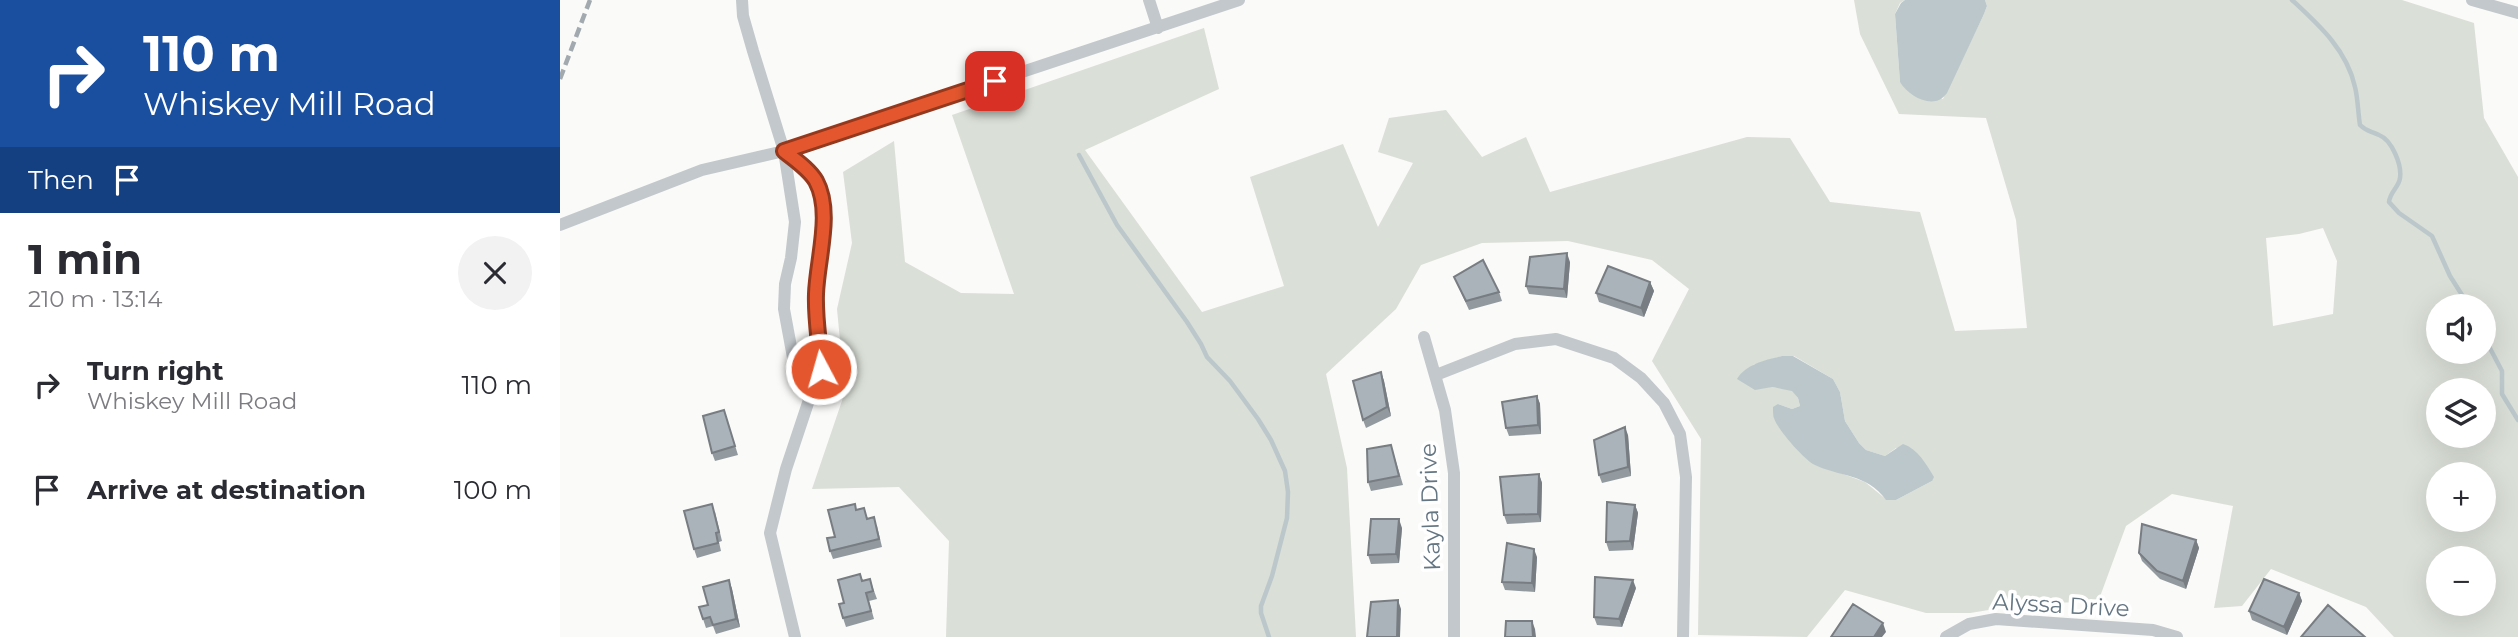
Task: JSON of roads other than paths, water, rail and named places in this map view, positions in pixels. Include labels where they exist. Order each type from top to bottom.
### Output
[{"type":"street","points":[[742,0],[752,51],[784,151],[795,222],[785,284],[784,309],[794,363],[808,400]]},
{"type":"street","points":[[1149,0],[1158,28]]},
{"type":"street","points":[[560,225],[702,170],[784,151],[1239,0]]},
{"type":"street","points":[[2472,0],[2518,13]]},
{"type":"street","points":[[784,151],[807,170],[817,183],[823,208],[815,319],[821,369],[786,469],[770,533],[795,637]]},
{"type":"street","name":"Kayla Drive","points":[[1423,337],[1445,410],[1454,473],[1454,637]]},
{"type":"street","points":[[1436,375],[1515,344],[1556,339],[1614,358],[1641,377],[1664,403],[1680,434],[1686,477],[1683,637]]},
{"type":"street","name":"Alyssa Drive","points":[[1946,637],[1969,624],[1996,619],[2153,630],[2177,637]]},
{"type":"waterway","points":[[2292,0],[2322,29],[2346,61],[2357,96],[2360,125],[2384,138],[2395,154],[2400,178],[2389,202],[2399,213],[2432,236],[2461,294]]},
{"type":"waterway","points":[[1079,155],[1117,225],[1187,322],[1207,357],[1230,381],[1258,419],[1285,471],[1288,492],[1287,518],[1261,606],[1269,637]]},
{"type":"waterway","points":[[2496,360],[2502,371],[2502,394],[2518,420]]},
{"type":"railway","points":[[560,79],[590,0]]}]
